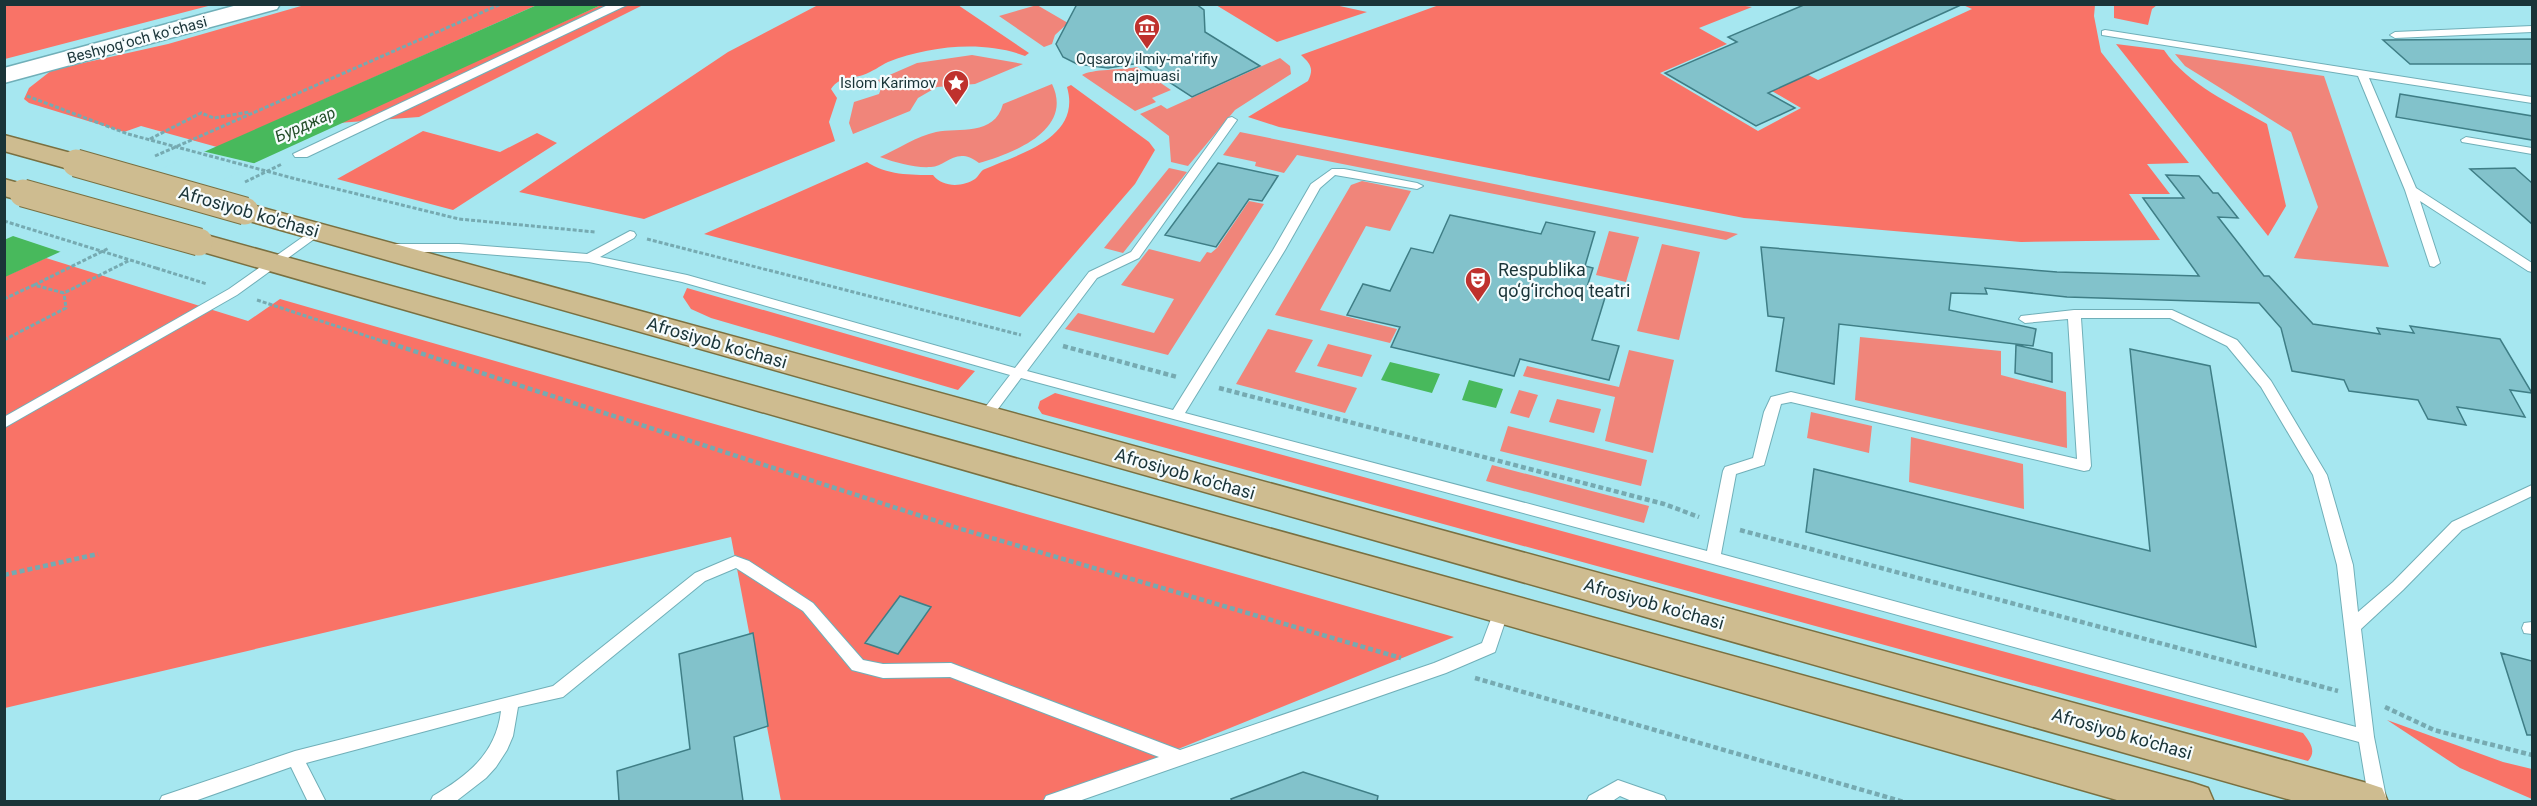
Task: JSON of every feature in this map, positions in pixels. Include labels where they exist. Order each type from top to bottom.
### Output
[{"type":"main road","name":"Afrosiyob ko'chasi","points":[[4,143],[984,418],[2367,801]]},
{"type":"main road","points":[[14,190],[2193,801]]},
{"type":"street","name":"Beshyogʻoch koʻchasi","points":[[4,66],[240,4]]},
{"type":"street","name":"Beshyogʻoch koʻchasi","points":[[4,76],[269,4]]},
{"type":"street","points":[[301,154],[622,4]]},
{"type":"lane","points":[[2395,35],[2532,29]]},
{"type":"lane","points":[[2105,33],[2532,100]]},
{"type":"lane","points":[[2363,75],[2410,190],[2434,263]]},
{"type":"lane","points":[[984,418],[1093,275],[1135,255],[1232,120]]},
{"type":"lane","points":[[2466,140],[2532,151]]},
{"type":"lane","points":[[1177,415],[1280,250],[1315,186],[1332,172],[1344,172],[1416,186]]},
{"type":"lane","points":[[2410,190],[2532,268]]},
{"type":"lane","points":[[4,423],[233,292],[317,231]]},
{"type":"lane","points":[[589,258],[630,235]]},
{"type":"lane","points":[[377,248],[459,248],[589,258],[683,278],[1018,373],[1713,558],[2366,737]]},
{"type":"lane","points":[[2025,319],[2074,315],[2172,314],[2232,343],[2266,384],[2320,475],[2345,565],[2366,737],[2378,801]]},
{"type":"lane","points":[[1713,558],[1730,471],[1759,460],[1776,400],[1791,397],[2084,466],[2074,315]]},
{"type":"lane","points":[[2353,626],[2398,586],[2457,526],[2532,490]]},
{"type":"lane","points":[[168,801],[295,758],[556,692],[700,577],[735,562],[744,564],[808,608],[858,665],[883,671],[951,670],[1180,758]]},
{"type":"lane","points":[[1052,801],[1440,668],[1489,647],[1502,607]]},
{"type":"lane","points":[[439,801],[491,764],[509,727],[510,702]]},
{"type":"lane","points":[[295,758],[317,801]]},
{"type":"lane","points":[[1595,801],[1618,788],[1658,801]]},
{"type":"path","points":[[150,139],[201,113],[214,118],[256,111],[501,4]]},
{"type":"path","points":[[27,96],[128,134],[296,179],[459,219],[630,235],[1664,504],[1721,526],[2361,697],[2434,730],[2532,755]]},
{"type":"path","points":[[4,221],[561,397],[961,529],[1904,801]]},
{"type":"path","points":[[4,299],[34,285],[64,293],[130,260]]},
{"type":"path","points":[[4,340],[66,308],[64,293]]},
{"type":"path","points":[[4,575],[98,554]]},
{"type":"shaded area","points":[[5,4],[212,4],[212,5],[5,59]]},
{"type":"shaded area","points":[[308,4],[537,5],[217,147],[141,126],[124,132],[29,103],[24,99],[29,88],[52,70],[168,44]]},
{"type":"shaded area","points":[[1732,4],[1752,7],[1699,28],[1727,44],[1660,73],[1758,131],[1801,108],[1736,70],[1770,55],[1818,80],[1972,9],[1963,5],[2095,5],[2094,16],[2101,52],[2189,163],[2147,164],[2170,194],[2129,194],[2160,240],[2021,242],[1744,218],[1279,127],[1248,117],[1308,81],[1311,73],[1310,67],[1301,55],[1439,5]]},
{"type":"shaded area","points":[[2114,4],[2157,5],[2152,9],[2148,25],[2114,18]]},
{"type":"shaded area","points":[[601,5],[643,5],[419,117],[338,123]]},
{"type":"shaded area","points":[[818,5],[958,5],[1029,53],[1025,56],[992,48],[974,47],[938,49],[904,56],[863,75],[842,80],[831,89],[837,98],[829,122],[835,141],[644,219],[519,192],[728,52]]},
{"type":"shaded area","points":[[1037,5],[1068,23],[1055,35],[1052,44],[1044,47],[999,16]]},
{"type":"shaded area","points":[[1216,5],[1335,5],[1367,12],[1277,42]]},
{"type":"shaded area","points":[[2116,44],[2164,50],[2185,74],[2198,84],[2267,124],[2286,206],[2268,236]]},
{"type":"shaded area","points":[[2175,54],[2324,76],[2389,267],[2294,258],[2318,207],[2291,132],[2185,66]]},
{"type":"shaded area","points":[[972,55],[1023,64],[975,84],[937,87],[918,98],[910,111],[853,134],[849,123],[854,102],[879,94],[882,86],[878,80],[917,63]]},
{"type":"shaded area","points":[[1280,58],[1290,66],[1291,74],[1235,110],[1188,166],[1171,162],[1169,136],[1140,114],[1161,105],[1167,109]]},
{"type":"shaded area","points":[[1137,67],[1171,90],[1152,98],[1156,102],[1135,111],[1082,75],[1092,72]]},
{"type":"shaded area","points":[[1052,84],[1057,100],[1055,114],[1048,127],[1037,137],[1008,153],[979,163],[971,158],[958,156],[931,167],[906,165],[880,157],[929,134],[984,126],[992,122],[1003,104]]},
{"type":"shaded area","points":[[1071,85],[1149,142],[1155,150],[1135,184],[1020,317],[704,234],[867,162],[890,172],[933,175],[942,182],[953,185],[970,182],[983,170],[1030,150],[1057,131],[1065,119],[1069,105],[1067,87]]},
{"type":"shaded area","points":[[423,131],[500,152],[537,133],[557,143],[453,210],[337,179]]},
{"type":"shaded area","points":[[1240,132],[1738,234],[1726,240],[1297,155],[1284,173],[1255,166],[1256,162],[1223,155]]},
{"type":"shaded area","points":[[1169,168],[1187,172],[1123,253],[1104,248]]},
{"type":"shaded area","points":[[1362,181],[1411,191],[1390,231],[1366,226],[1320,310],[1397,329],[1390,343],[1275,315],[1351,185]]},
{"type":"shaded area","points":[[1249,201],[1264,204],[1168,355],[1065,329],[1078,313],[1154,333],[1174,299],[1121,285],[1149,249],[1200,262],[1207,252],[1211,253],[1217,248]]},
{"type":"shaded area","points":[[1609,231],[1639,237],[1626,282],[1596,275]]},
{"type":"shaded area","points":[[1662,244],[1700,252],[1679,340],[1637,331]]},
{"type":"shaded area","points":[[46,258],[248,321],[280,299],[1454,637],[1050,801],[781,801],[731,537],[5,708],[4,277]]},
{"type":"shaded area","points":[[687,288],[975,371],[958,390],[711,318],[691,309],[683,297]]},
{"type":"shaded area","points":[[1268,329],[1313,340],[1295,372],[1357,388],[1345,413],[1236,384]]},
{"type":"shaded area","points":[[1860,337],[2001,351],[2001,375],[2066,392],[2067,448],[1855,400]]},
{"type":"shaded area","points":[[1328,344],[1372,355],[1362,377],[1317,366]]},
{"type":"shaded area","points":[[1629,350],[1674,360],[1653,453],[1605,441],[1615,397],[1523,376],[1527,366],[1619,387]]},
{"type":"shaded area","points":[[1519,390],[1538,395],[1529,418],[1510,413]]},
{"type":"shaded area","points":[[1055,393],[2303,733],[2310,743],[2312,754],[2308,761],[1042,414],[1038,408],[1040,401]]},
{"type":"shaded area","points":[[1557,399],[1601,409],[1594,433],[1549,422]]},
{"type":"shaded area","points":[[1811,412],[1872,426],[1869,453],[1807,438]]},
{"type":"shaded area","points":[[1508,426],[1647,460],[1641,486],[1500,451]]},
{"type":"shaded area","points":[[1911,437],[2023,464],[2024,509],[1909,482]]},
{"type":"shaded area","points":[[1492,465],[1649,506],[1644,523],[1486,481]]},
{"type":"shaded area","points":[[2387,720],[2503,762],[2532,769],[2532,799],[2460,768]]},
{"type":"water","name":"Бурджар","points":[[537,5],[601,5],[5,277],[4,240]]},
{"type":"water","points":[[1390,362],[1440,374],[1432,393],[1381,380]]},
{"type":"water","points":[[1469,380],[1503,389],[1496,408],[1462,400]]},
{"type":"pier","points":[[202,151],[257,164],[64,253],[10,235]]},
{"type":"building","name":"Oqsaroy ilmiy-ma'rifiy majmuasi","points":[[1077,4],[1196,4],[1204,10],[1205,32],[1260,66],[1192,97],[1140,63],[1108,68],[1077,64],[1063,57],[1056,44]]},
{"type":"building","points":[[1806,4],[1963,4],[1768,93],[1795,108],[1756,126],[1665,73],[1737,42],[1728,37]]},
{"type":"building","points":[[2532,39],[2532,64],[2410,64],[2383,40]]},
{"type":"building","points":[[2400,94],[2532,116],[2532,140],[2396,117]]},
{"type":"building","points":[[1218,163],[1278,176],[1262,201],[1249,199],[1216,247],[1165,235]]},
{"type":"building","points":[[2515,168],[2532,183],[2532,224],[2470,169]]},
{"type":"building","points":[[2166,175],[2199,176],[2213,193],[2218,193],[2238,218],[2218,217],[2264,276],[2269,276],[2313,324],[2380,334],[2377,328],[2414,333],[2410,326],[2500,339],[2532,393],[2510,390],[2525,417],[2457,407],[2466,425],[2428,419],[2418,400],[2349,391],[2344,380],[2292,371],[2281,328],[2259,303],[2067,297],[1985,288],[1987,294],[1951,293],[1949,310],[2036,329],[2033,346],[1839,324],[1834,384],[1776,371],[1784,318],[1768,316],[1761,247],[2057,272],[2199,276],[2143,198],[2184,198]]},
{"type":"building","name":"Respublika qo‘g‘irchoq teatri","points":[[1450,215],[1541,234],[1546,222],[1595,232],[1585,266],[1593,268],[1587,287],[1607,291],[1592,340],[1619,346],[1609,380],[1520,359],[1514,376],[1391,347],[1400,327],[1347,315],[1363,284],[1390,291],[1411,248],[1433,253]]},
{"type":"building","points":[[2016,345],[2052,353],[2052,382],[2015,373]]},
{"type":"building","points":[[2130,349],[2210,366],[2256,647],[1806,532],[1814,469],[2150,551]]},
{"type":"building","points":[[900,596],[931,607],[898,654],[865,643]]},
{"type":"building","points":[[753,633],[768,726],[734,737],[743,801],[619,801],[617,771],[690,749],[679,654]]},
{"type":"building","points":[[2501,653],[2532,661],[2532,735],[2527,735]]},
{"type":"building","points":[[1303,772],[1378,796],[1377,801],[1232,801],[1231,799]]},
{"type":"place","name":"Oqsaroy ilmiy-ma'rifiy majmuasi","points":[[1147,50]]},
{"type":"place","name":"Islom Karimov","points":[[956,106]]},
{"type":"place","name":"Respublika qo‘g‘irchoq teatri","points":[[1478,303]]}]
